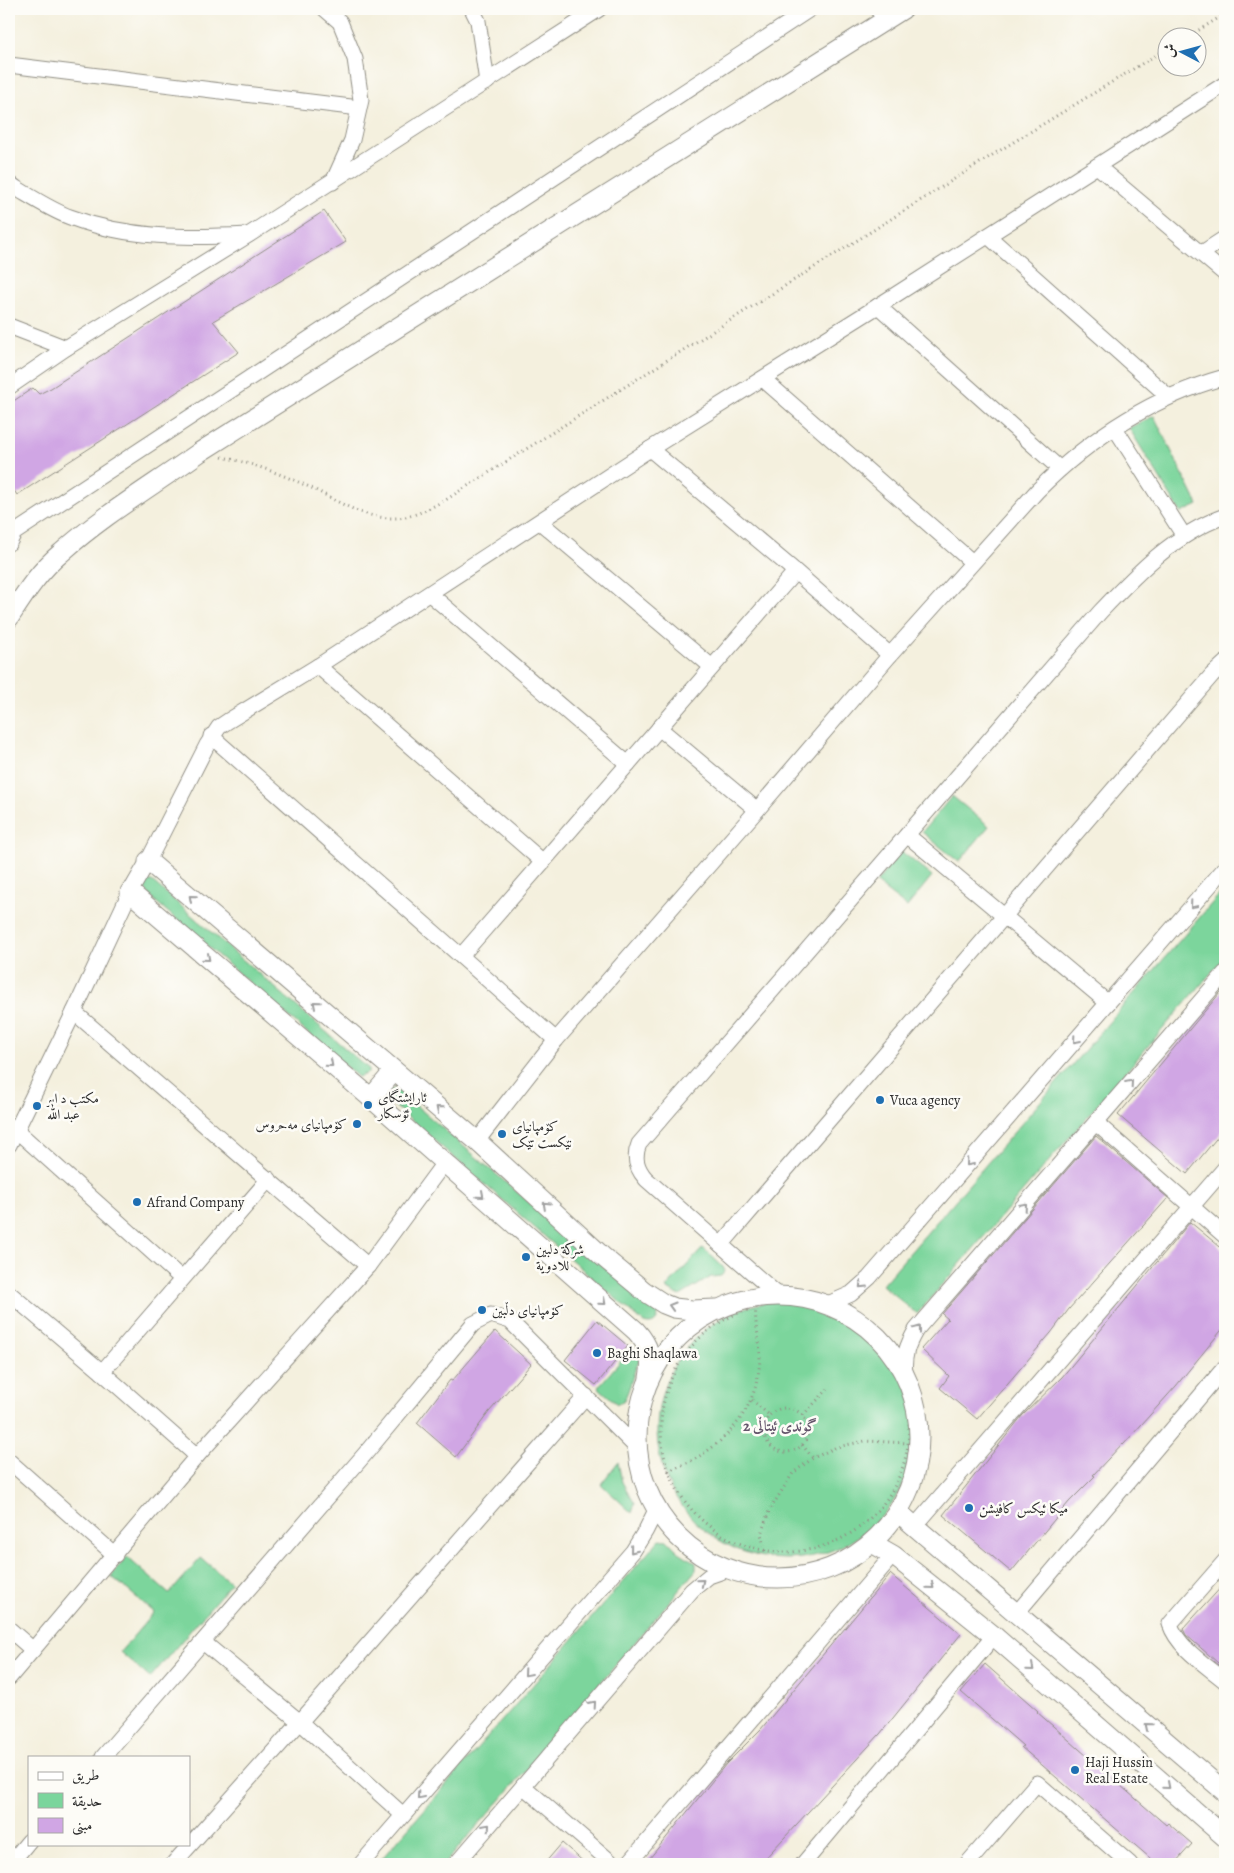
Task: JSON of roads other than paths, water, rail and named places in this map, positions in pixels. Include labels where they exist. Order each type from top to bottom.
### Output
[{"type":"street","points":[[325,9],[340,22],[354,59],[361,100],[352,140],[333,182]]},
{"type":"street","points":[[472,9],[478,20],[487,82]]},
{"type":"street","points":[[9,387],[66,348],[333,182],[599,9]]},
{"type":"street","points":[[10,535],[810,9]]},
{"type":"street","points":[[9,618],[29,587],[60,553],[95,525],[200,452],[882,14],[903,9]]},
{"type":"street","points":[[9,65],[359,108]]},
{"type":"street","points":[[9,1145],[130,892],[148,861],[212,736],[219,727],[430,594],[650,449],[1225,84]]},
{"type":"street","points":[[1097,166],[1225,274]]},
{"type":"street","points":[[9,183],[69,217],[114,230],[142,235],[196,238],[250,234]]},
{"type":"street","points":[[988,236],[1169,397]]},
{"type":"street","points":[[1202,253],[1225,238]]},
{"type":"street","points":[[1202,253],[1225,245]]},
{"type":"street","points":[[878,306],[1060,469]]},
{"type":"street","points":[[9,326],[66,348]]},
{"type":"street","points":[[477,1141],[556,1040],[757,810],[890,654],[972,562],[1060,469],[1086,446],[1169,397],[1186,389],[1225,377]]},
{"type":"street","points":[[762,379],[972,562]]},
{"type":"street","points":[[1115,428],[1184,536]]},
{"type":"street","points":[[650,449],[890,654]]},
{"type":"street","points":[[780,1296],[642,1175],[635,1159],[638,1144],[1100,612],[1141,571],[1184,536],[1196,528],[1225,516]]},
{"type":"street","points":[[540,522],[712,667]]},
{"type":"street","points":[[461,956],[795,572]]},
{"type":"street","points":[[430,594],[628,764]]},
{"type":"street","points":[[721,1245],[1212,675],[1225,663]]},
{"type":"street","points":[[318,666],[543,862]]},
{"type":"street","points":[[660,728],[757,810]]},
{"type":"street","points":[[212,736],[556,1040]]},
{"type":"street","points":[[906,835],[1108,1003]]},
{"type":"street","points":[[130,892],[370,1098],[641,1337],[646,1343],[650,1354],[651,1368],[639,1416],[638,1450],[644,1480],[657,1508],[682,1540],[705,1557],[730,1569],[765,1578],[802,1576],[837,1565],[872,1543],[898,1512],[910,1486],[918,1458],[919,1430],[915,1401],[905,1374],[891,1352],[873,1332],[852,1316],[828,1304],[796,1297],[780,1296],[746,1300],[720,1308],[692,1310],[674,1308],[644,1292],[477,1141],[148,861]]},
{"type":"street","points":[[828,1304],[851,1294],[861,1287],[1225,868]]},
{"type":"street","points":[[905,1374],[906,1351],[916,1330],[1225,973]]},
{"type":"street","points":[[74,1012],[368,1266]]},
{"type":"street","points":[[370,1098],[394,1071]]},
{"type":"street","points":[[1096,1123],[1225,1236]]},
{"type":"street","points":[[16,1130],[181,1278]]},
{"type":"street","points":[[9,1678],[197,1456],[368,1266],[444,1163]]},
{"type":"street","points":[[915,1526],[1225,1168]]},
{"type":"street","points":[[102,1372],[181,1278],[269,1179]]},
{"type":"street","points":[[9,1293],[197,1456]]},
{"type":"street","points":[[648,1384],[665,1353],[676,1340],[697,1322],[720,1308]]},
{"type":"street","points":[[104,1756],[365,1454],[473,1324],[491,1315],[510,1321],[638,1450]]},
{"type":"street","points":[[1016,1614],[1225,1367]]},
{"type":"street","points":[[190,1845],[586,1396]]},
{"type":"street","points":[[9,1460],[115,1554]]},
{"type":"street","points":[[361,1864],[633,1550],[657,1508]]},
{"type":"street","points":[[898,1512],[1225,1792]]},
{"type":"street","points":[[872,1543],[893,1555],[994,1636],[1225,1837]]},
{"type":"street","points":[[628,1864],[893,1555]]},
{"type":"street","points":[[1225,1562],[1170,1624],[1180,1642],[1225,1681]]},
{"type":"street","points":[[456,1864],[692,1590],[709,1576],[730,1569]]},
{"type":"street","points":[[9,1629],[33,1650]]},
{"type":"street","points":[[803,1864],[994,1636]]},
{"type":"street","points":[[203,1642],[300,1722],[403,1815]]},
{"type":"street","points":[[967,1864],[1037,1783],[1130,1864]]},
{"type":"street","points":[[523,1786],[613,1864]]},
{"type":"street","points":[[10,1864],[28,1842]]},
{"type":"street","points":[[173,1864],[189,1846]]},
{"type":"place","name":"Vuca agency","points":[[880,1100]]},
{"type":"place","name":"ئارایشتگای ئۆسکار","points":[[368,1105]]},
{"type":"place","name":"مكتب د ابو عبد الله","points":[[37,1106]]},
{"type":"place","name":"کۆمپانیای مەحروس","points":[[357,1124]]},
{"type":"place","name":"کۆمپانیای نێکست تێک","points":[[502,1134]]},
{"type":"place","name":"Afrand Company","points":[[137,1202]]},
{"type":"place","name":"شركة دلبين للادوية","points":[[526,1257]]},
{"type":"place","name":"کۆمپانیای دڵبین","points":[[482,1310]]},
{"type":"place","name":"Baghi Shaqlawa","points":[[597,1353]]},
{"type":"place","name":"میکا ئیکس کافیشن","points":[[969,1508]]},
{"type":"place","name":"Haji Hussin Real Estate","points":[[1075,1770]]},
{"type":"district","name":"گوندی ئیتاڵی 2","points":[[780,1426]]}]
